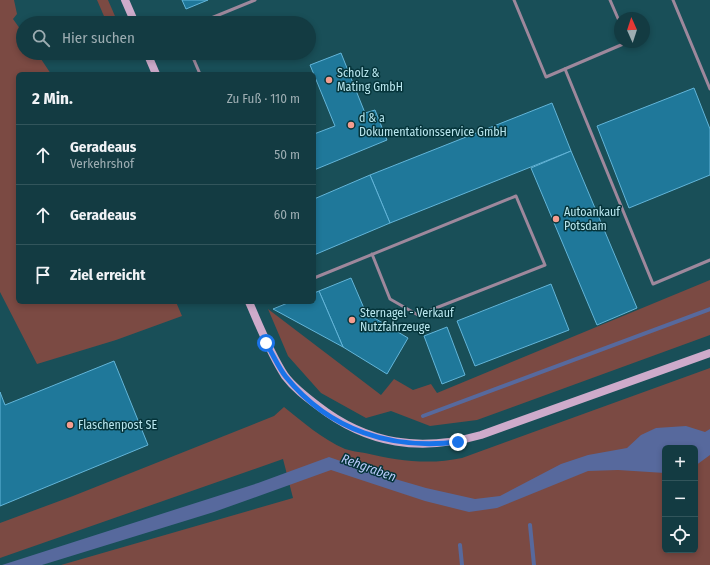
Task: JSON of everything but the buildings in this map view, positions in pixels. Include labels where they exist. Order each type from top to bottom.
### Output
[{"type":"main road","points":[[125,0],[132,16]]},
{"type":"main road","points":[[150,60],[155,72]]},
{"type":"main road","points":[[251,304],[266,343],[285,376],[301,393],[330,416],[350,427],[374,437],[404,443],[435,445],[458,442],[545,413],[710,353]]},
{"type":"lane","points":[[216,16],[255,0]]},
{"type":"lane","points":[[514,0],[546,77],[614,48]]},
{"type":"lane","points":[[610,0],[615,12]]},
{"type":"lane","points":[[673,0],[710,89]]},
{"type":"lane","points":[[194,60],[199,72]]},
{"type":"lane","points":[[565,69],[654,284],[710,260]]},
{"type":"lane","points":[[316,277],[372,254],[516,196],[545,265],[418,315],[390,299],[372,254]]},
{"type":"shaded area","points":[[0,0],[14,0],[17,14],[13,19],[16,23],[16,60],[42,60],[50,72],[16,72],[16,304],[177,304],[182,316],[116,340],[37,364],[0,292]]},
{"type":"shaded area","points":[[97,0],[108,0],[115,16],[104,16]]},
{"type":"shaded area","points":[[710,280],[710,335],[477,420],[430,426],[391,411],[366,418],[321,393],[288,356],[268,309],[381,395],[394,379],[413,390],[431,384],[437,393]]},
{"type":"shaded area","points":[[710,368],[710,565],[61,565],[293,498],[283,459],[0,558],[0,523],[73,496],[274,416],[284,407],[321,435],[347,450],[402,460],[426,462],[462,458]]},
{"type":"water","points":[[686,426],[705,432],[710,429],[710,455],[698,464],[698,445],[662,445],[662,473],[618,470],[588,471],[497,508],[469,512],[425,501],[331,470],[214,512],[42,565],[2,565],[258,483],[329,457],[378,474],[426,488],[475,499],[500,496],[561,464],[588,455],[627,448],[641,435],[656,428]]},
{"type":"waterway","points":[[423,416],[710,309]]},
{"type":"waterway","points":[[530,525],[534,565]]},
{"type":"waterway","points":[[460,545],[462,565]]},
{"type":"place","name":"Scholz & Mating GmbH","points":[[329,80]]},
{"type":"place","name":"d & a Dokumentationsservice GmbH","points":[[351,125]]},
{"type":"place","name":"Autoankauf Potsdam","points":[[556,219]]},
{"type":"place","name":"Sternagel - Verkauf Nutzfahrzeuge","points":[[352,320]]},
{"type":"place","name":"Flaschenpost SE","points":[[70,425]]},
{"type":"route","points":[[266,343],[285,376],[301,393],[330,416],[350,427],[374,437],[404,443],[435,445],[458,442]]},
{"type":"water label","name":"Rehgraben","points":[[369,467]]}]
